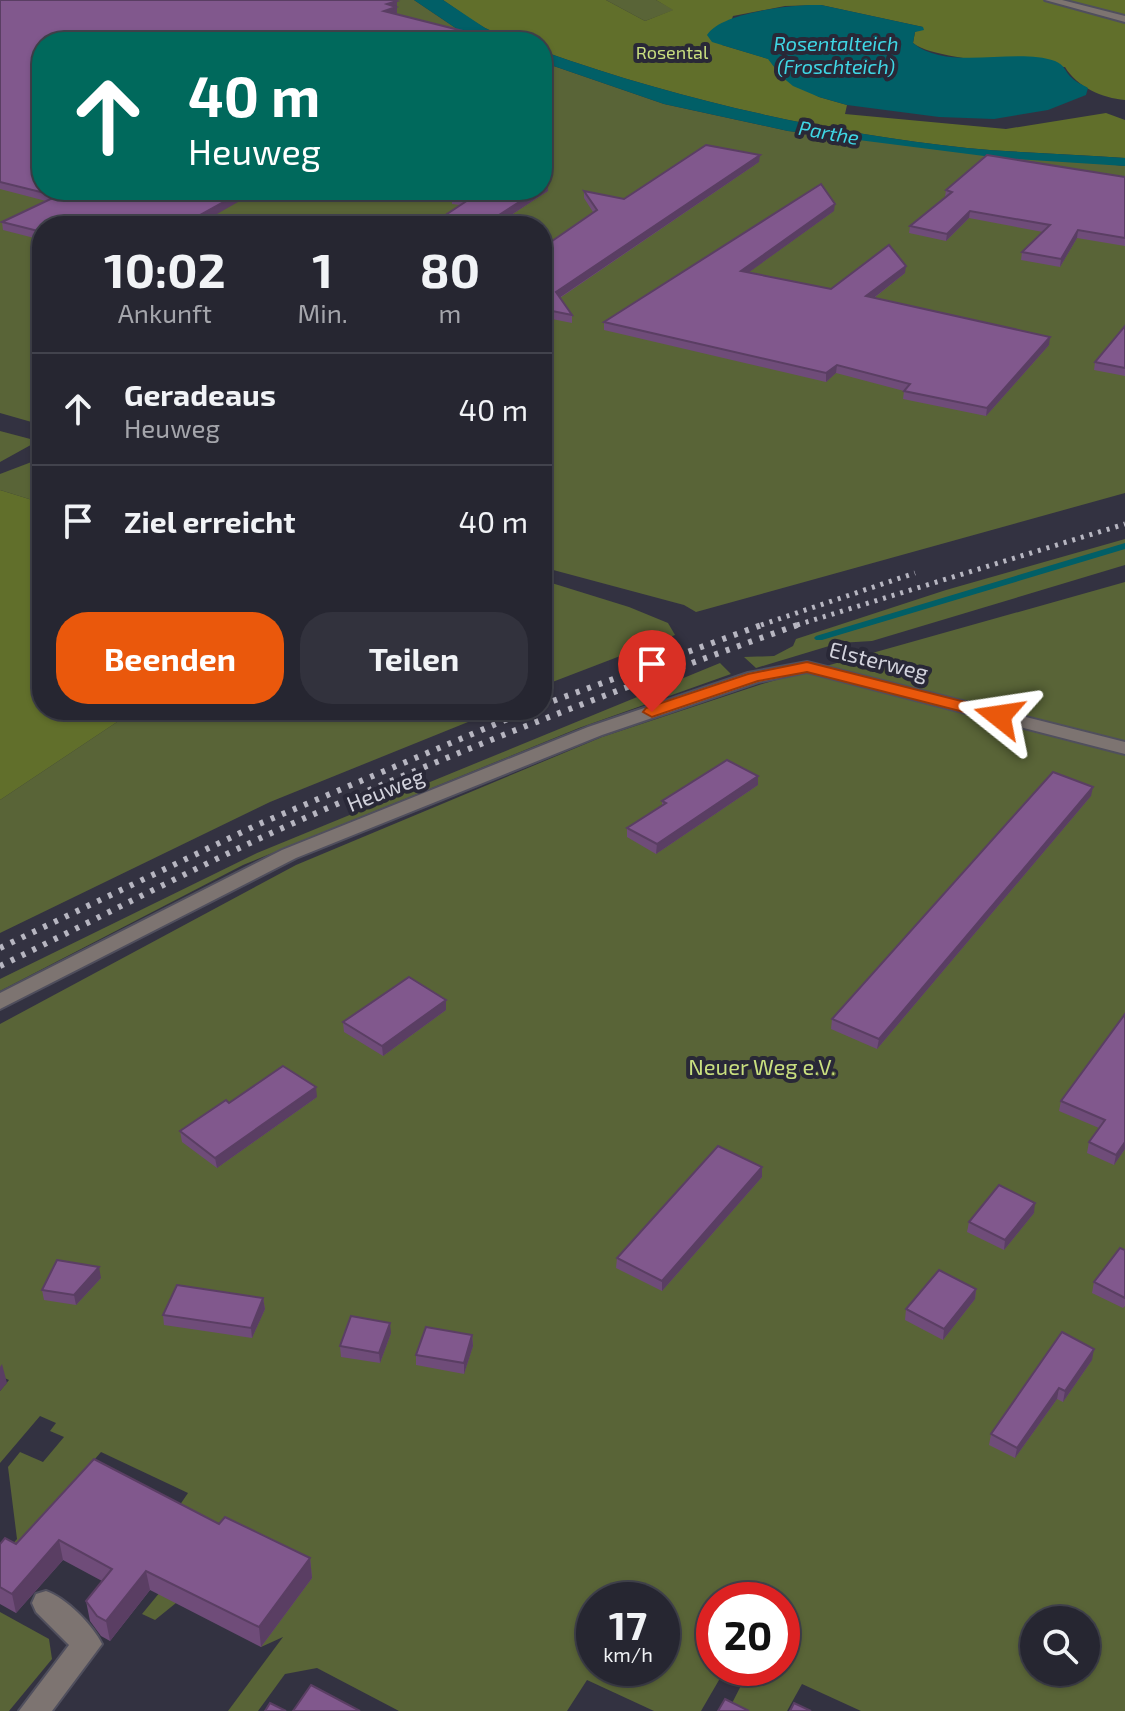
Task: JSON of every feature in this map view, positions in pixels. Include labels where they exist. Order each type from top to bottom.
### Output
[{"type":"lane","points":[[1050,0],[1125,19]]},
{"type":"lane","name":"Elsterweg","points":[[807,667],[1125,748]]},
{"type":"lane","name":"Heuweg","points":[[0,1002],[289,854],[595,731],[754,677],[807,667]]},
{"type":"lane","points":[[34,1711],[87,1644],[46,1603]]},
{"type":"green space","points":[[19,0],[414,0],[462,32],[32,32],[32,200],[552,200],[552,65],[664,104],[788,131],[1125,166],[1125,493],[696,612],[684,605],[552,570],[552,216],[32,216],[32,422],[0,413],[0,6]]},
{"type":"green space","name":"Rosental","points":[[443,0],[606,0],[645,21],[673,10],[656,0],[1125,0],[1125,100],[1091,90],[1076,80],[1065,67],[941,54],[913,43],[915,32],[923,27],[821,5],[785,6],[733,16],[722,45],[769,59],[781,76],[819,97],[847,105],[845,114],[1006,129],[1106,113],[1125,120],[1125,158],[967,148],[805,123],[646,85],[552,54],[552,32],[495,32]]},
{"type":"green space","points":[[606,0],[656,0],[674,10],[645,21]]},
{"type":"green space","points":[[0,431],[32,439],[32,444],[0,462]]},
{"type":"green space","points":[[32,462],[32,500],[0,490],[0,474]]},
{"type":"green space","points":[[0,490],[32,500],[32,720],[120,720],[0,800]]},
{"type":"green space","points":[[1125,539],[1125,565],[872,641],[839,643],[756,668],[744,657],[774,656],[793,646],[796,639],[946,590]]},
{"type":"green space","name":"Neuer Weg e.V.","points":[[1125,582],[1125,1711],[861,1711],[802,1684],[787,1711],[728,1711],[741,1686],[800,1686],[800,1582],[696,1582],[696,1686],[716,1686],[701,1711],[654,1711],[600,1686],[680,1686],[680,1582],[576,1582],[576,1686],[583,1686],[567,1711],[399,1711],[317,1668],[285,1674],[258,1711],[228,1711],[283,1637],[261,1647],[228,1537],[176,1603],[155,1620],[142,1614],[211,1530],[171,1518],[188,1493],[101,1452],[0,1569],[0,1558],[17,1539],[8,1467],[20,1452],[43,1462],[64,1437],[50,1431],[56,1423],[40,1416],[0,1463],[0,1391],[9,1380],[0,1376],[0,1024],[296,865],[602,737],[762,684]]},
{"type":"green space","points":[[552,583],[629,607],[668,623],[675,635],[552,682]]},
{"type":"green space","points":[[720,663],[731,674],[579,728],[243,865],[0,991],[0,979],[257,853]]},
{"type":"green space","points":[[120,720],[473,720],[270,802],[0,933],[0,800]]},
{"type":"green space","points":[[0,1612],[49,1639],[52,1659],[9,1711],[0,1711]]},
{"type":"water","points":[[414,0],[443,0],[494,32],[460,31]]},
{"type":"water","name":"Rosentalteich (Froschteich)","points":[[821,5],[923,27],[924,30],[915,32],[913,43],[927,52],[962,58],[1020,56],[1055,61],[1088,88],[1086,95],[1048,110],[994,119],[939,117],[847,105],[793,86],[768,59],[712,42],[707,35],[727,20],[742,15],[777,8]]},
{"type":"water","name":"Parthe","points":[[552,54],[646,85],[805,123],[967,148],[1125,158],[1125,166],[1000,158],[788,131],[664,104],[552,65]]},
{"type":"building","points":[[0,0],[394,0],[397,1],[387,4],[396,7],[384,11],[467,32],[32,32],[32,190],[0,182]]},
{"type":"building","points":[[706,145],[760,155],[556,292],[572,315],[552,311],[552,241],[597,210],[584,191],[624,199]]},
{"type":"building","points":[[987,155],[1125,177],[1125,238],[1078,230],[1061,259],[1022,252],[1050,225],[970,211],[947,234],[910,226],[952,192],[946,190]]},
{"type":"building","points":[[821,184],[835,204],[741,271],[831,289],[889,245],[906,266],[866,296],[1050,337],[987,408],[904,391],[910,384],[837,365],[826,373],[604,322]]},
{"type":"building","points":[[49,200],[227,200],[198,216],[32,216],[32,230],[2,222]]},
{"type":"building","points":[[468,200],[522,200],[498,216],[444,216]]},
{"type":"building","points":[[1125,326],[1125,368],[1095,362]]},
{"type":"building","points":[[727,760],[758,776],[657,844],[627,828],[666,803],[662,801]]},
{"type":"building","points":[[1053,772],[1093,787],[879,1039],[832,1019]]},
{"type":"building","points":[[409,977],[446,1000],[382,1046],[343,1022]]},
{"type":"building","points":[[1125,1014],[1125,1142],[1116,1155],[1089,1142],[1105,1120],[1061,1101]]},
{"type":"building","points":[[283,1066],[316,1087],[215,1158],[180,1131],[226,1100],[229,1103]]},
{"type":"building","points":[[718,1146],[762,1167],[662,1281],[617,1258]]},
{"type":"building","points":[[999,1185],[1035,1203],[1005,1240],[969,1222]]},
{"type":"building","points":[[1120,1248],[1125,1250],[1125,1298],[1094,1282]]},
{"type":"building","points":[[57,1260],[99,1267],[74,1295],[42,1290]]},
{"type":"building","points":[[939,1270],[976,1289],[944,1329],[906,1309]]},
{"type":"building","points":[[177,1285],[263,1298],[251,1328],[163,1315]]},
{"type":"building","points":[[351,1316],[390,1323],[379,1353],[340,1346]]},
{"type":"building","points":[[426,1327],[472,1335],[464,1363],[416,1355]]},
{"type":"building","points":[[1062,1332],[1094,1349],[1065,1391],[1059,1388],[1017,1448],[991,1434]]},
{"type":"building","points":[[94,1459],[219,1524],[225,1517],[310,1558],[259,1627],[146,1571],[106,1621],[97,1616],[86,1601],[112,1569],[59,1540],[12,1594],[0,1587],[0,1544],[5,1538],[16,1544]]},
{"type":"building","points":[[311,1685],[360,1711],[293,1711]]},
{"type":"building","points":[[725,1699],[749,1711],[718,1711]]},
{"type":"building","points":[[270,1703],[286,1711],[265,1711]]},
{"type":"building","points":[[794,1703],[811,1711],[790,1711]]},
{"type":"waterway","points":[[819,638],[1125,546]]},
{"type":"railway","points":[[800,624],[1125,524]]},
{"type":"railway","points":[[761,625],[915,573]]},
{"type":"railway","points":[[552,701],[767,623]]},
{"type":"railway","points":[[552,716],[800,624]]},
{"type":"railway","points":[[0,948],[259,824],[505,720]]},
{"type":"railway","points":[[0,966],[278,830],[541,720]]},
{"type":"route","points":[[652,712],[754,677],[807,667],[999,716]]}]
